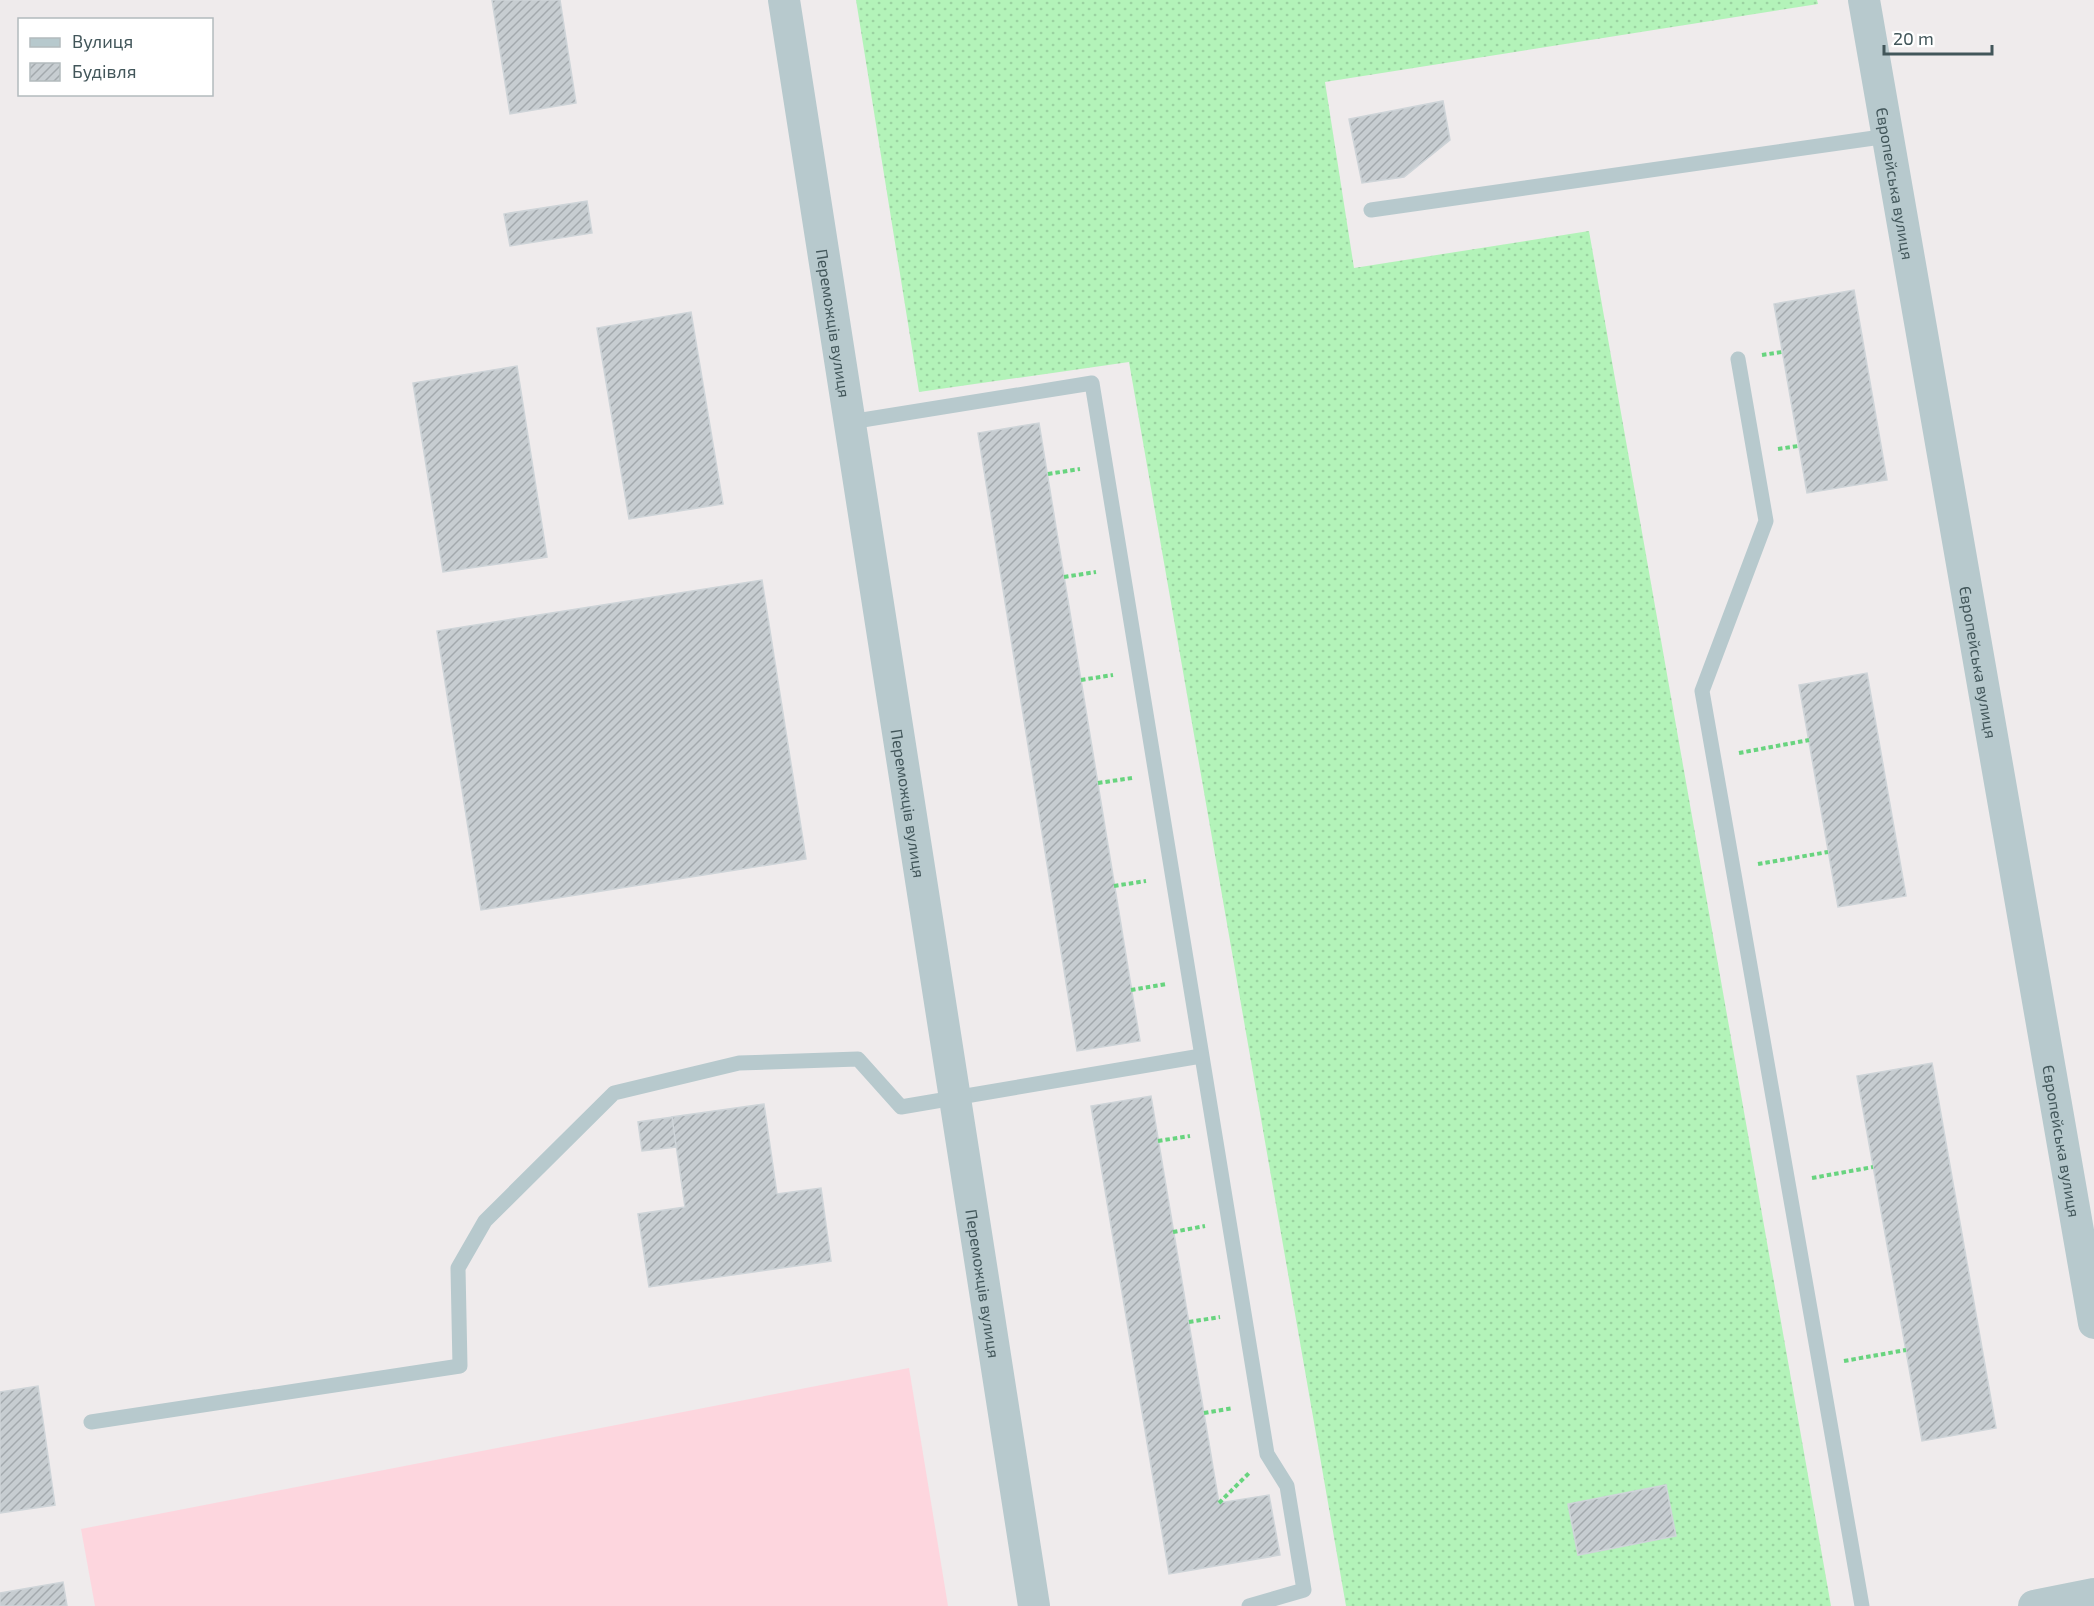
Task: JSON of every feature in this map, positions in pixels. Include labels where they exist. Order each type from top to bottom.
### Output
[{"type":"street","name":"Переможців вулиця","points":[[784,0],[1034,1606]]},
{"type":"street","name":"Європейська вулиця","points":[[1864,0],[2094,1323]]},
{"type":"street","points":[[2034,1606],[2094,1594]]},
{"type":"lane","points":[[1371,210],[1888,136]]},
{"type":"lane","points":[[1738,359],[1766,521],[1702,691],[1862,1606]]},
{"type":"lane","points":[[849,422],[1092,383],[1267,1454],[1287,1486],[1304,1590],[1249,1606]]},
{"type":"lane","points":[[91,1422],[460,1366],[458,1268],[485,1221],[614,1093],[739,1064],[858,1059],[901,1107],[1202,1056]]},
{"type":"path","points":[[1064,577],[1122,568]]},
{"type":"path","points":[[1081,680],[1139,671]]},
{"type":"path","points":[[1713,757],[1809,740]]},
{"type":"path","points":[[1098,783],[1156,774]]},
{"type":"path","points":[[1733,868],[1828,852]]},
{"type":"path","points":[[1114,886],[1173,877]]},
{"type":"path","points":[[1131,990],[1189,980]]},
{"type":"path","points":[[1788,1182],[1873,1167]]},
{"type":"path","points":[[1820,1365],[1906,1350]]},
{"type":"path","points":[[1219,1503],[1267,1454]]},
{"type":"shaded area","points":[[909,1368],[948,1606],[95,1606],[81,1529]]},
{"type":"green space","points":[[856,0],[1817,0],[1818,4],[1325,82],[1354,268],[1589,231],[1831,1606],[1346,1606],[1129,362],[919,392]]},
{"type":"building","points":[[492,0],[560,0],[576,103],[510,114]]},
{"type":"building","points":[[1443,101],[1450,140],[1404,177],[1362,183],[1349,119]]},
{"type":"building","points":[[587,201],[592,233],[510,246],[504,214]]},
{"type":"building","points":[[1854,290],[1887,480],[1807,493],[1774,304]]},
{"type":"building","points":[[691,312],[723,504],[629,519],[597,328]]},
{"type":"building","points":[[517,366],[547,557],[443,572],[413,383]]},
{"type":"building","points":[[1039,423],[1140,1041],[1077,1051],[978,433]]},
{"type":"building","points":[[762,580],[806,859],[481,910],[437,631]]},
{"type":"building","points":[[1867,673],[1906,896],[1838,907],[1799,685]]},
{"type":"building","points":[[1932,1063],[1996,1428],[1922,1441],[1857,1076]]},
{"type":"building","points":[[1151,1096],[1219,1503],[1269,1495],[1280,1555],[1169,1574],[1091,1106]]},
{"type":"building","points":[[764,1104],[777,1194],[821,1188],[831,1261],[649,1287],[638,1214],[685,1207],[672,1117]]},
{"type":"building","points":[[672,1117],[676,1147],[642,1151],[638,1122]]},
{"type":"building","points":[[38,1386],[55,1505],[0,1513],[0,1392]]},
{"type":"building","points":[[1666,1485],[1676,1536],[1578,1555],[1568,1504]]},
{"type":"building","points":[[63,1582],[67,1606],[0,1606],[0,1593]]}]
